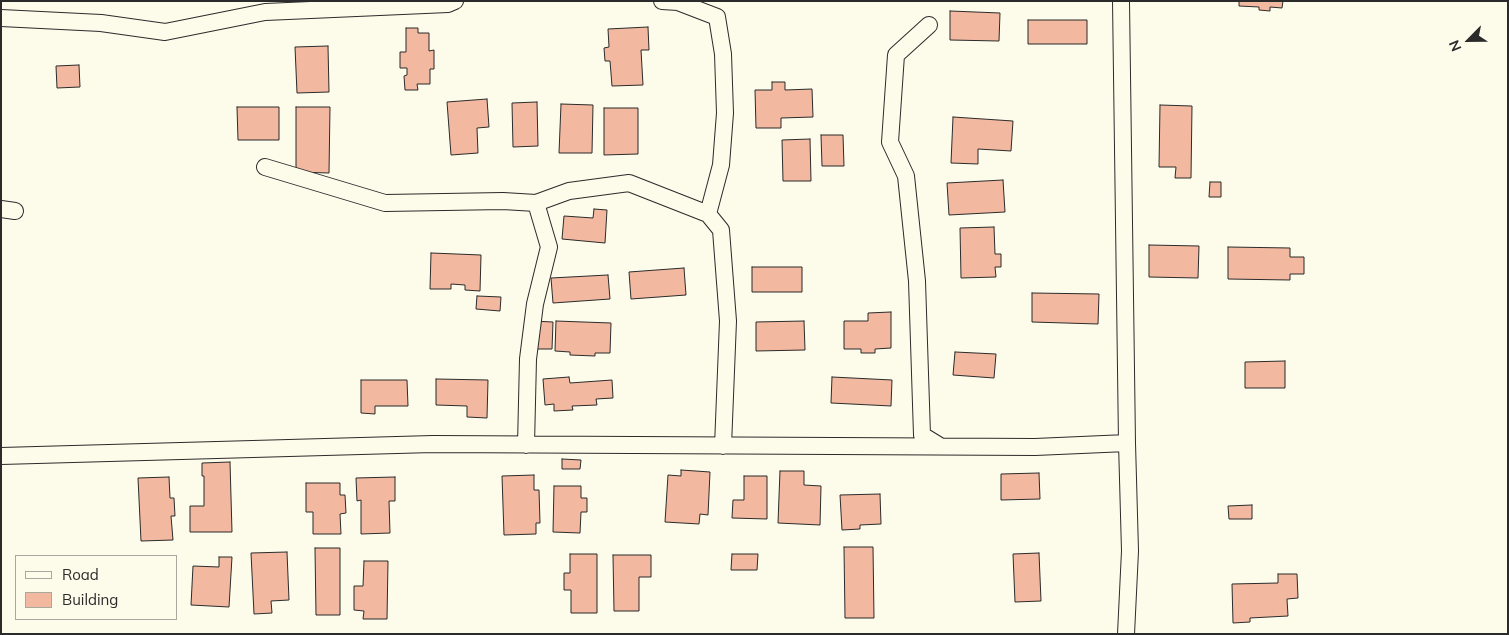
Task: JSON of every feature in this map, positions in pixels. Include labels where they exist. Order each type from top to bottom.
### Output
[{"type":"street","points":[[1,18],[101,23],[165,32],[295,6],[448,4],[454,1]]},
{"type":"street","points":[[662,1],[678,2],[717,17],[723,54],[725,113],[721,165],[708,214]]},
{"type":"street","points":[[1120,1],[1130,551],[1126,634]]},
{"type":"street","points":[[929,24],[896,55],[890,142],[906,176],[917,281],[922,435],[940,446]]},
{"type":"street","points":[[265,167],[384,203],[504,201],[536,204],[568,191],[629,183],[708,214],[721,230],[728,321],[723,446]]},
{"type":"street","points":[[526,445],[528,359],[535,304],[549,247],[536,204]]},
{"type":"street","points":[[1,456],[433,444],[1035,447],[1127,443]]},
{"type":"building","points":[[1239,1],[1283,1],[1282,8],[1270,7],[1270,11],[1259,10],[1259,7],[1239,6]]},
{"type":"building","points":[[950,11],[1000,13],[999,41],[950,40]]},
{"type":"building","points":[[1028,20],[1087,20],[1087,44],[1028,44]]},
{"type":"building","points":[[648,27],[649,50],[641,50],[643,85],[612,86],[610,61],[605,61],[604,48],[609,47],[608,29]]},
{"type":"building","points":[[406,28],[418,28],[418,33],[429,33],[429,51],[434,50],[434,69],[430,69],[430,84],[417,84],[418,90],[405,90],[404,76],[407,75],[407,68],[400,68],[400,52],[406,52]]},
{"type":"building","points":[[328,46],[329,92],[297,93],[295,47]]},
{"type":"building","points":[[79,65],[80,87],[57,88],[56,66]]},
{"type":"building","points":[[772,82],[785,82],[785,90],[812,89],[813,117],[781,118],[781,128],[756,128],[755,90],[772,90]]},
{"type":"building","points":[[487,99],[489,127],[477,128],[478,153],[451,155],[447,102]]},
{"type":"building","points":[[537,102],[538,146],[513,147],[512,103]]},
{"type":"building","points":[[561,104],[593,105],[592,153],[559,153]]},
{"type":"building","points":[[1160,105],[1192,106],[1191,178],[1175,178],[1176,167],[1159,167]]},
{"type":"building","points":[[237,107],[279,107],[279,140],[238,140]]},
{"type":"building","points":[[296,107],[330,107],[329,173],[296,172]]},
{"type":"building","points":[[604,108],[638,108],[638,154],[604,155]]},
{"type":"building","points":[[953,117],[1013,121],[1011,151],[978,149],[978,164],[951,163]]},
{"type":"building","points":[[821,135],[843,135],[844,166],[822,166]]},
{"type":"building","points":[[810,139],[811,181],[783,181],[782,140]]},
{"type":"building","points":[[1003,180],[1005,212],[949,215],[947,183]]},
{"type":"building","points":[[1210,182],[1221,182],[1221,197],[1209,197]]},
{"type":"building","points":[[594,209],[607,210],[605,243],[562,239],[564,216],[593,218]]},
{"type":"building","points":[[994,227],[995,254],[1001,254],[1001,267],[995,267],[996,277],[961,278],[960,228]]},
{"type":"building","points":[[1149,245],[1199,246],[1198,278],[1149,277]]},
{"type":"building","points":[[1228,247],[1290,248],[1290,257],[1304,257],[1304,274],[1290,274],[1290,280],[1228,279]]},
{"type":"building","points":[[431,253],[481,255],[480,291],[465,290],[465,285],[451,284],[451,289],[430,289]]},
{"type":"building","points":[[752,267],[802,267],[802,292],[752,292]]},
{"type":"building","points":[[684,268],[686,295],[631,299],[629,272]]},
{"type":"building","points":[[608,275],[610,299],[553,303],[551,278]]},
{"type":"building","points":[[1032,293],[1099,294],[1098,324],[1032,322]]},
{"type":"building","points":[[477,296],[501,297],[500,311],[476,309]]},
{"type":"building","points":[[891,312],[891,348],[875,349],[875,353],[861,353],[861,349],[844,349],[844,321],[868,321],[868,313]]},
{"type":"building","points":[[533,321],[553,322],[552,349],[533,349]]},
{"type":"building","points":[[556,321],[611,323],[610,353],[595,353],[595,356],[570,355],[570,352],[555,351]]},
{"type":"building","points":[[804,321],[805,350],[756,351],[756,322]]},
{"type":"building","points":[[955,352],[996,354],[994,378],[953,375]]},
{"type":"building","points":[[1285,361],[1285,388],[1245,388],[1245,362]]},
{"type":"building","points":[[569,377],[570,383],[612,380],[613,398],[596,399],[597,405],[572,406],[573,410],[554,411],[554,404],[545,405],[543,379]]},
{"type":"building","points":[[832,377],[892,380],[891,406],[831,403]]},
{"type":"building","points":[[436,379],[488,380],[487,418],[467,417],[467,406],[436,405]]},
{"type":"building","points":[[361,380],[407,380],[408,406],[375,406],[375,414],[361,413]]},
{"type":"building","points":[[562,459],[581,460],[580,469],[562,469]]},
{"type":"building","points":[[230,462],[232,532],[190,532],[190,506],[204,506],[202,463]]},
{"type":"building","points":[[681,470],[710,472],[708,515],[700,514],[699,524],[665,522],[668,475],[681,476]]},
{"type":"building","points":[[780,471],[804,471],[804,485],[821,486],[820,525],[778,523]]},
{"type":"building","points":[[1039,473],[1040,499],[1001,500],[1001,474]]},
{"type":"building","points":[[534,475],[534,490],[539,490],[540,523],[536,523],[536,534],[504,535],[502,476]]},
{"type":"building","points":[[744,476],[767,476],[767,519],[732,518],[733,500],[744,500]]},
{"type":"building","points":[[169,477],[170,498],[174,498],[175,516],[171,516],[173,540],[141,541],[138,478]]},
{"type":"building","points":[[395,477],[395,501],[389,501],[390,533],[361,534],[361,500],[357,501],[356,478]]},
{"type":"building","points":[[306,483],[340,483],[340,495],[345,495],[346,513],[340,514],[341,534],[313,534],[313,512],[306,512]]},
{"type":"building","points":[[554,486],[581,486],[581,498],[587,498],[587,512],[581,512],[580,533],[553,532]]},
{"type":"building","points":[[880,494],[881,524],[860,525],[860,529],[842,530],[840,495]]},
{"type":"building","points":[[1252,505],[1252,519],[1229,519],[1228,506]]},
{"type":"building","points":[[844,547],[873,547],[874,618],[845,618]]},
{"type":"building","points":[[315,548],[340,548],[340,615],[316,615]]},
{"type":"building","points":[[287,552],[289,600],[271,601],[272,613],[254,614],[251,553]]},
{"type":"building","points":[[1039,553],[1041,601],[1015,602],[1013,554]]},
{"type":"building","points":[[570,554],[597,554],[597,613],[571,613],[571,590],[564,590],[564,573],[570,573]]},
{"type":"building","points":[[732,554],[758,554],[757,570],[731,570]]},
{"type":"building","points":[[613,555],[651,555],[651,577],[639,577],[639,611],[614,611]]},
{"type":"building","points":[[219,557],[232,557],[229,607],[191,605],[193,566],[219,567]]},
{"type":"building","points":[[364,561],[388,561],[387,619],[363,619],[364,611],[354,610],[354,586],[363,586]]},
{"type":"building","points":[[1278,574],[1297,574],[1298,598],[1287,599],[1288,616],[1250,618],[1250,622],[1233,623],[1232,584],[1278,583]]}]
